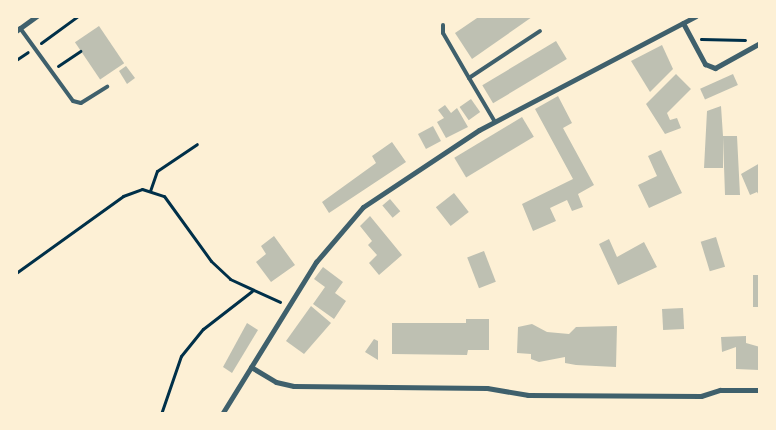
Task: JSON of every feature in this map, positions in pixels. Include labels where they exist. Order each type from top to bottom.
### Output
[{"type":"street","points":[[18,29],[37,16]]},
{"type":"street","points":[[222,414],[330,243],[363,207],[495,122],[582,74],[696,16]]},
{"type":"street","points":[[683,23],[705,64],[715,68],[760,43]]},
{"type":"street","points":[[251,367],[276,382],[294,386],[487,388],[547,395],[701,396],[720,390],[760,390]]},
{"type":"lane","points":[[443,25],[443,33],[495,122]]},
{"type":"lane","points":[[18,29],[34,48],[62,92],[81,103],[106,87]]},
{"type":"lane","points":[[469,78],[540,31]]},
{"type":"path","points":[[16,60],[78,16]]},
{"type":"path","points":[[691,39],[751,41]]},
{"type":"path","points":[[49,71],[80,51]]},
{"type":"path","points":[[150,191],[157,171],[197,144]]},
{"type":"path","points":[[16,273],[123,196],[142,188],[164,196],[211,262],[252,291],[289,306]]},
{"type":"path","points":[[161,414],[181,356],[203,330],[252,291]]},
{"type":"building","points":[[480,16],[532,17],[472,59],[455,33]]},
{"type":"building","points":[[99,26],[124,63],[100,80],[75,42]]},
{"type":"building","points":[[556,41],[567,59],[493,103],[482,85]]},
{"type":"building","points":[[662,45],[673,69],[650,92],[631,61]]},
{"type":"building","points":[[126,66],[135,78],[127,84],[119,71]]},
{"type":"building","points":[[676,74],[691,89],[667,113],[670,120],[677,118],[681,128],[665,134],[646,104]]},
{"type":"building","points":[[733,74],[738,85],[705,100],[700,89]]},
{"type":"building","points":[[558,96],[572,123],[563,128],[594,185],[578,194],[583,207],[572,211],[567,200],[550,208],[556,221],[533,231],[522,204],[573,179],[535,109]]},
{"type":"building","points":[[471,99],[480,112],[469,120],[460,107]]},
{"type":"building","points":[[445,105],[451,113],[457,108],[468,127],[446,138],[437,122],[444,118],[438,110]]},
{"type":"building","points":[[721,106],[723,136],[737,136],[740,195],[725,195],[723,137],[723,168],[704,168],[707,111]]},
{"type":"building","points":[[522,117],[534,137],[466,177],[454,158]]},
{"type":"building","points":[[433,126],[441,141],[426,149],[418,134]]},
{"type":"building","points":[[392,142],[406,162],[329,213],[322,202],[376,163],[372,156]]},
{"type":"building","points":[[661,150],[682,193],[649,208],[638,185],[657,176],[648,156]]},
{"type":"building","points":[[760,163],[760,197],[757,192],[750,195],[741,174]]},
{"type":"building","points":[[454,193],[469,212],[451,226],[436,207]]},
{"type":"building","points":[[390,199],[400,211],[393,218],[382,205]]},
{"type":"building","points":[[370,216],[402,255],[379,275],[369,263],[377,255],[368,245],[372,241],[360,226]]},
{"type":"building","points":[[274,236],[295,265],[271,282],[256,262],[266,254],[261,246]]},
{"type":"building","points":[[716,237],[725,267],[710,271],[701,242]]},
{"type":"building","points":[[609,239],[617,257],[644,242],[657,267],[618,285],[599,244]]},
{"type":"building","points":[[484,251],[496,282],[479,288],[467,257]]},
{"type":"building","points":[[323,267],[343,282],[335,293],[346,301],[334,319],[313,304],[325,287],[314,279]]},
{"type":"building","points":[[753,275],[760,275],[760,307],[753,307]]},
{"type":"building","points":[[311,306],[331,323],[304,354],[286,341]]},
{"type":"building","points":[[683,308],[684,329],[663,330],[662,309]]},
{"type":"building","points":[[466,319],[489,319],[489,350],[468,350],[467,355],[392,354],[392,323],[466,323]]},
{"type":"building","points":[[247,323],[258,330],[232,373],[223,367]]},
{"type":"building","points":[[532,324],[547,332],[569,334],[576,327],[617,326],[616,367],[565,363],[565,357],[539,362],[531,359],[531,354],[517,353],[518,327]]},
{"type":"building","points":[[746,336],[746,343],[760,347],[759,370],[736,369],[736,347],[722,352],[721,337]]},
{"type":"building","points":[[374,339],[378,341],[378,360],[365,352]]}]
